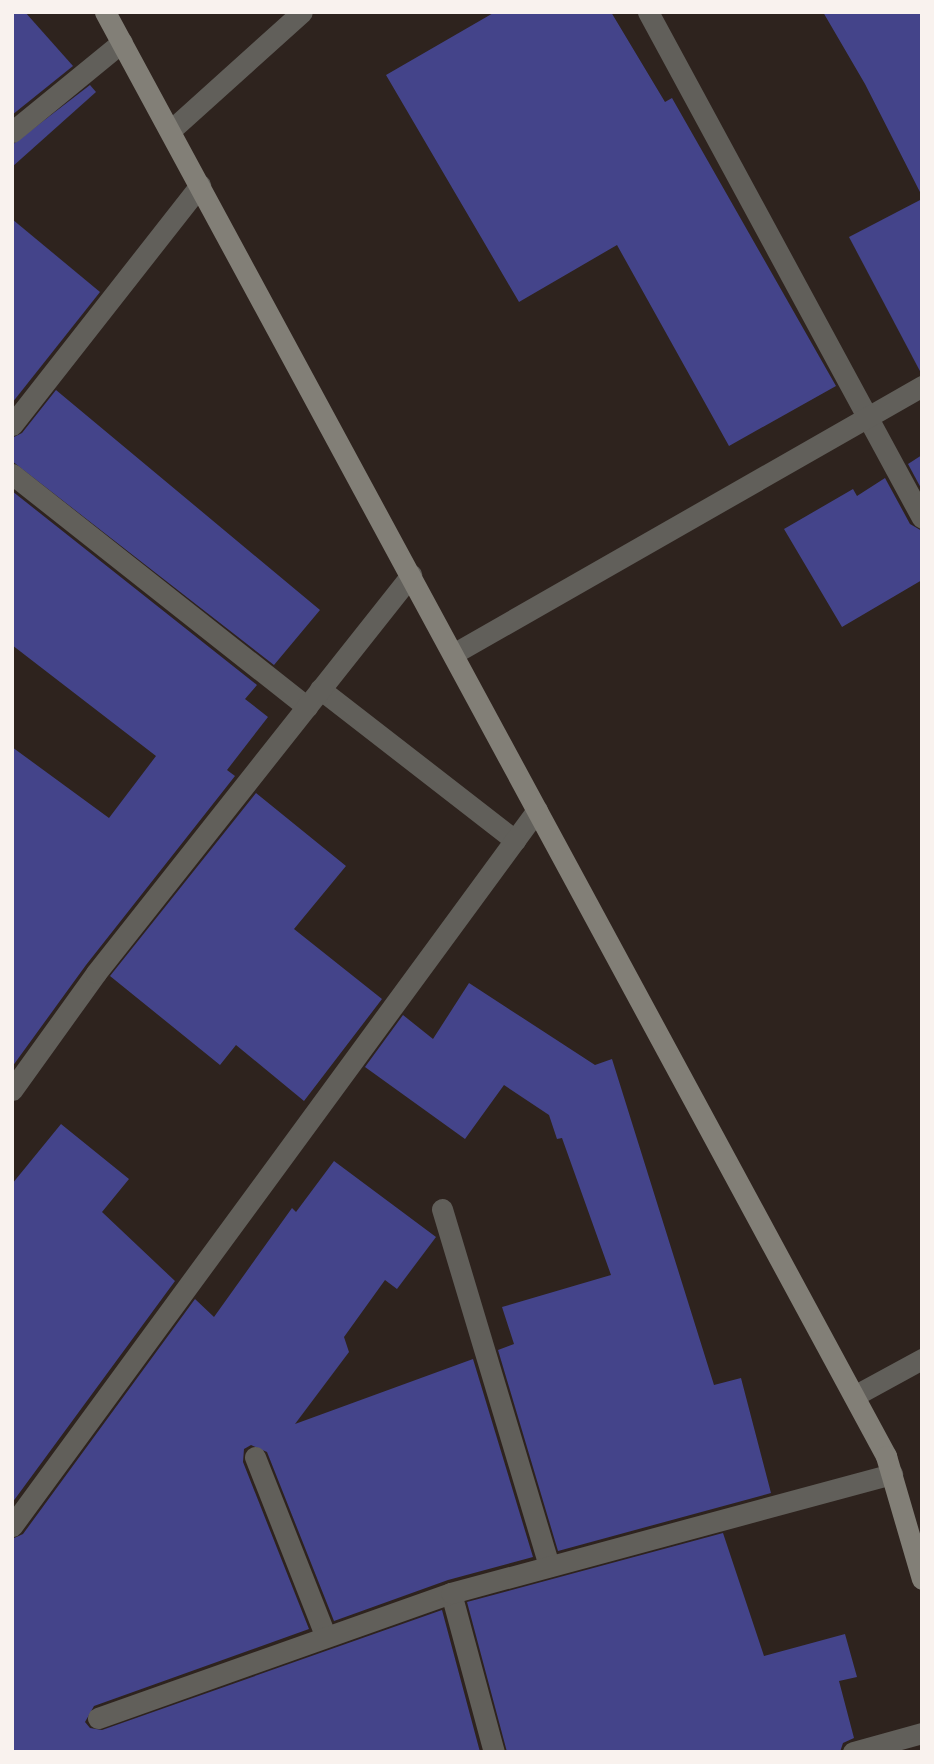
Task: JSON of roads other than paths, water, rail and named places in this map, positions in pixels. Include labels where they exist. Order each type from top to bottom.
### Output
[{"type":"street","points":[[105,12],[854,1396],[891,1474],[922,1579]]},
{"type":"street","points":[[171,130],[302,12]]},
{"type":"street","points":[[648,12],[922,519]]},
{"type":"street","points":[[12,132],[122,42]]},
{"type":"street","points":[[12,425],[200,185]]},
{"type":"street","points":[[453,654],[922,386]]},
{"type":"street","points":[[12,474],[307,707]]},
{"type":"street","points":[[12,1090],[96,973],[411,575]]},
{"type":"street","points":[[320,689],[515,840]]},
{"type":"street","points":[[12,1525],[537,810]]},
{"type":"street","points":[[442,1209],[549,1566]]},
{"type":"street","points":[[854,1396],[922,1359]]},
{"type":"street","points":[[255,1457],[326,1637]]},
{"type":"street","points":[[99,1718],[451,1593],[891,1474]]},
{"type":"street","points":[[451,1593],[494,1752]]},
{"type":"street","points":[[853,1752],[922,1733]]}]
